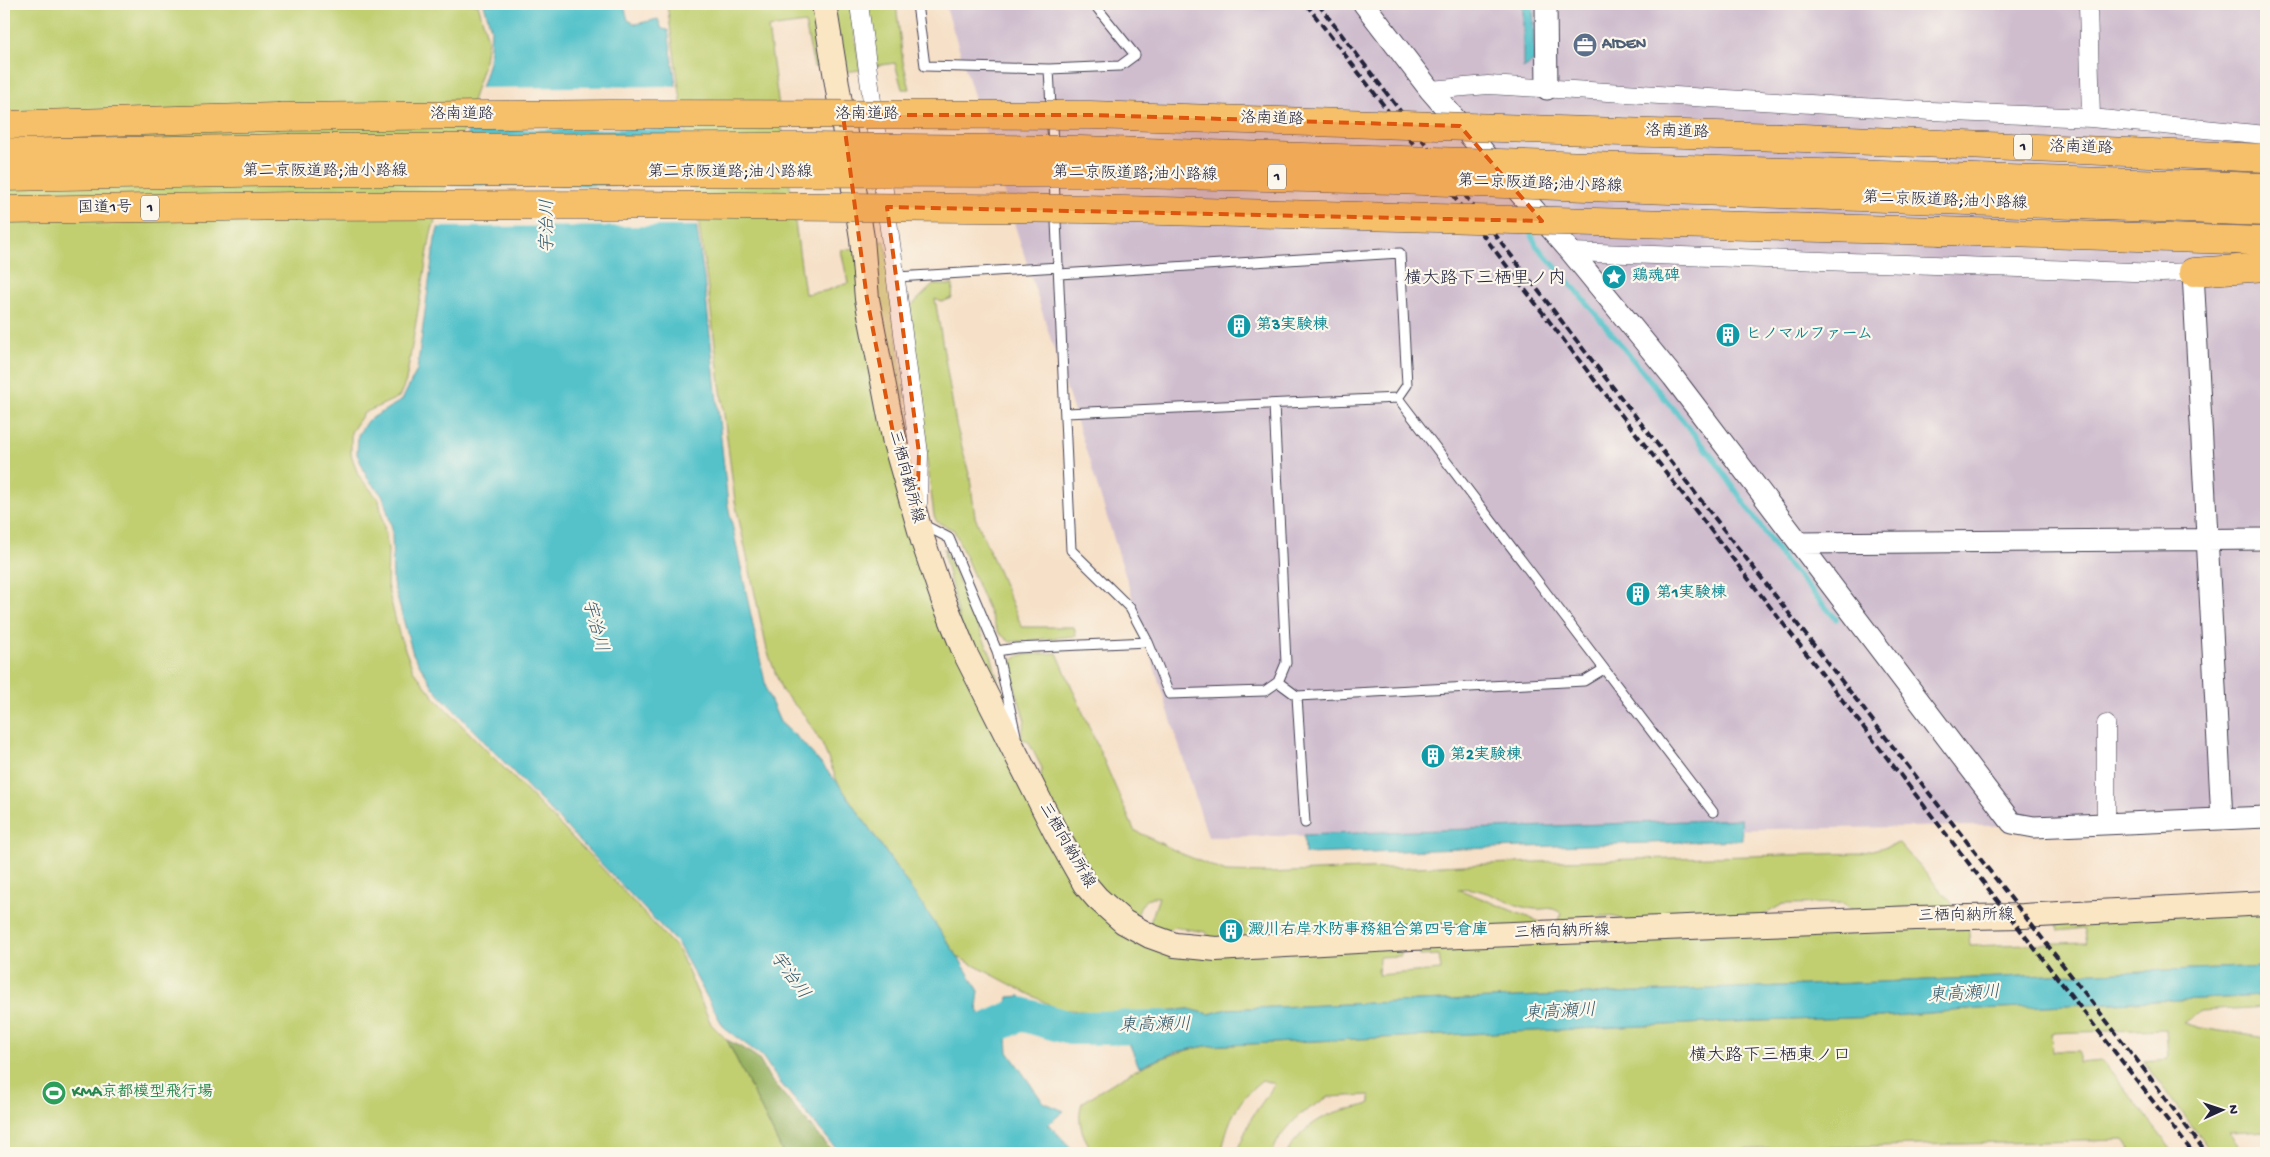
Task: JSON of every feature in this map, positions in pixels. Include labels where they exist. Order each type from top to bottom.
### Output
[{"type":"highway","name":"洛南道路","points":[[4,124],[277,117],[611,114],[1090,115],[1780,137],[2266,158]]},
{"type":"highway","name":"第二京阪道路;油小路線","points":[[4,153],[288,148],[824,147],[1081,150],[2266,187]]},
{"type":"highway","name":"第二京阪道路;油小路線","points":[[4,177],[288,172],[1083,173],[1396,180],[2266,212]]},
{"type":"highway","name":"国道1号","points":[[4,210],[295,206],[615,205],[1086,209],[2266,242]]},
{"type":"highway","points":[[2193,272],[2266,267]]},
{"type":"main road","name":"三栖向納所線","points":[[824,4],[862,238],[867,299],[895,443],[917,521],[943,599],[965,653],[1055,831],[1085,884],[1111,913],[1137,930],[1162,942],[1198,948],[1915,918],[2023,916],[2266,903]]},
{"type":"street","points":[[859,4],[897,277],[919,453],[917,521]]},
{"type":"street","points":[[1364,4],[1430,90],[1535,214],[1571,252],[1673,377],[2012,823],[2034,827],[2266,818]]},
{"type":"street","points":[[1546,4],[1547,89]]},
{"type":"street","points":[[2088,4],[2091,118]]},
{"type":"street","points":[[1430,90],[1488,85],[2091,118],[2266,135]]},
{"type":"street","points":[[1571,252],[2161,273],[2193,272],[2222,819]]},
{"type":"street","points":[[1799,543],[2266,539]]},
{"type":"street","points":[[2106,724],[2106,824]]},
{"type":"lane","points":[[917,4],[925,66],[1049,69],[1120,66],[1135,55],[1094,4]]},
{"type":"lane","points":[[1049,69],[1071,550],[1130,608],[1148,642],[1169,694],[1265,691],[1278,682],[1286,664],[1274,404]]},
{"type":"lane","points":[[897,277],[1059,271],[1400,253],[1407,385],[1398,398]]},
{"type":"lane","points":[[1066,413],[1398,398]]},
{"type":"lane","points":[[1398,398],[1712,812]]},
{"type":"lane","points":[[917,521],[949,538],[997,651],[1014,720],[1021,762]]},
{"type":"lane","points":[[997,651],[1016,648],[1148,642]]},
{"type":"lane","points":[[1278,682],[1297,696],[1584,680],[1604,669]]},
{"type":"lane","points":[[1297,696],[1305,823]]},
{"type":"highlighted area","points":[[843,115],[1090,115],[1460,126],[1542,221],[887,207],[919,453],[917,521],[895,443],[867,299]]},
{"type":"shaded area","points":[[945,4],[2266,4],[2266,822],[1208,837]]},
{"type":"green space","points":[[4,4],[478,4],[488,40],[485,60],[431,233],[406,381],[399,397],[364,413],[351,432],[351,454],[358,475],[379,500],[388,549],[387,585],[399,634],[413,670],[435,698],[600,866],[679,951],[711,1024],[727,1040],[783,1153],[4,1153]]},
{"type":"green space","points":[[667,4],[815,4],[825,65],[814,67],[805,23],[768,28],[805,294],[825,291],[848,283],[841,250],[855,248],[898,475],[1050,834],[1148,942],[1401,946],[1401,956],[1379,957],[1378,975],[1441,970],[1439,955],[1420,956],[1417,944],[1968,924],[1970,946],[2087,942],[2084,928],[2058,931],[2055,921],[2266,909],[2266,966],[1228,1009],[1209,1014],[1189,1009],[1117,1014],[1058,1009],[958,957],[838,783],[823,746],[805,716],[782,691],[767,650],[735,501],[707,281]]},
{"type":"green space","points":[[833,4],[850,4],[860,70],[844,72]]},
{"type":"green space","points":[[866,4],[896,4],[903,62],[910,89],[902,89],[895,63],[874,66]]},
{"type":"green space","points":[[885,241],[909,439],[880,306],[872,243]]},
{"type":"green space","points":[[933,285],[953,285],[952,298],[942,302],[935,299],[956,424],[970,478],[975,517],[1022,627],[1074,627],[1076,636],[1010,642],[998,632],[954,530],[937,522],[934,516],[909,316],[911,306]]},
{"type":"green space","points":[[944,548],[992,658],[1010,730],[960,622]]},
{"type":"green space","points":[[1057,653],[1134,830],[1180,853],[1226,872],[1268,873],[1561,861],[1861,853],[1899,843],[1958,910],[1912,906],[1857,915],[1843,903],[1783,904],[1758,918],[1628,923],[1610,916],[1603,916],[1584,921],[1579,925],[1558,920],[1561,913],[1554,909],[1525,907],[1477,890],[1458,889],[1555,928],[1244,941],[1242,923],[1223,924],[1223,941],[1214,941],[1206,932],[1174,927],[1164,932],[1149,926],[1159,897],[1149,898],[1143,903],[1135,921],[1095,884],[1040,785],[1042,768],[1028,741],[1020,738],[1025,721],[1008,664],[1020,655]]},
{"type":"green space","points":[[2266,996],[2266,1007],[2201,1011],[2184,1023],[2201,1028],[2266,1038],[2266,1131],[2229,1133],[2244,1153],[2212,1153],[2144,1061],[2168,1059],[2166,1029],[2051,1033],[2052,1051],[2079,1051],[2079,1063],[2103,1061],[2174,1153],[2133,1153],[2123,1140],[1593,1153],[1287,1153],[1297,1139],[1316,1122],[1332,1114],[1370,1103],[1370,1095],[1328,1097],[1299,1115],[1277,1140],[1273,1153],[1236,1153],[1252,1117],[1275,1084],[1262,1080],[1246,1095],[1234,1112],[1222,1153],[1094,1153],[1080,1123],[1082,1103],[1126,1075],[1171,1055],[1206,1046],[1880,1017],[1978,1009]]},
{"type":"green space","points":[[727,1040],[758,1058],[770,1079],[834,1153],[783,1153]]},
{"type":"water","name":"宇治川","points":[[484,4],[627,4],[625,9],[628,20],[636,24],[658,19],[662,29],[668,30],[704,278],[728,505],[767,692],[780,722],[800,740],[838,783],[958,957],[979,991],[977,1007],[981,1016],[991,1011],[996,1013],[1005,1010],[1009,997],[1021,996],[1030,1010],[1026,1026],[1007,1036],[1008,1052],[1043,1102],[1064,1111],[1048,1124],[1076,1153],[840,1153],[778,1080],[762,1056],[724,1028],[678,944],[435,690],[413,654],[393,583],[392,528],[383,496],[368,479],[357,454],[358,435],[367,421],[402,400],[417,370],[435,239],[489,62],[491,29]]},
{"type":"water","points":[[1523,4],[1533,4],[1534,61],[1523,68]]},
{"type":"water","points":[[1741,819],[1742,840],[1305,854],[1304,835]]},
{"type":"water","points":[[2266,966],[2266,996],[1978,1009],[1880,1017],[1206,1046],[1176,1052],[1139,1067],[1117,1014],[1189,1009],[1209,1014],[1227,1009]]},
{"type":"pier","points":[[678,86],[684,129],[466,129],[479,88]]},
{"type":"pier","points":[[692,185],[699,226],[436,227],[448,186]]},
{"type":"waterway","points":[[1530,231],[1536,245],[1576,290],[1711,455],[1784,560],[1836,619]]},
{"type":"waterway","name":"東高瀬川","points":[[986,1030],[1021,1014],[1070,1028],[1167,1027]]},
{"type":"railway","points":[[1306,4],[2193,1153]]},
{"type":"railway","points":[[1318,4],[1580,345],[2140,1064],[2206,1153]]},
{"type":"place","name":"AIDEN","points":[[1585,45]]},
{"type":"place","name":"鶏魂碑","points":[[1614,277]]},
{"type":"place","name":"第3実験棟","points":[[1239,326]]},
{"type":"place","name":"ヒノマルファーム","points":[[1728,335]]},
{"type":"place","name":"第1実験棟","points":[[1638,594]]},
{"type":"place","name":"第2実験棟","points":[[1433,756]]},
{"type":"place","name":"澱川右岸水防事務組合第四号倉庫","points":[[1231,931]]},
{"type":"place","name":"KMA京都模型飛行場","points":[[54,1093]]},
{"type":"district","name":"横大路下三栖里ノ内","points":[[1485,279]]},
{"type":"district","name":"横大路下三栖東ノ口","points":[[1770,1056]]}]
